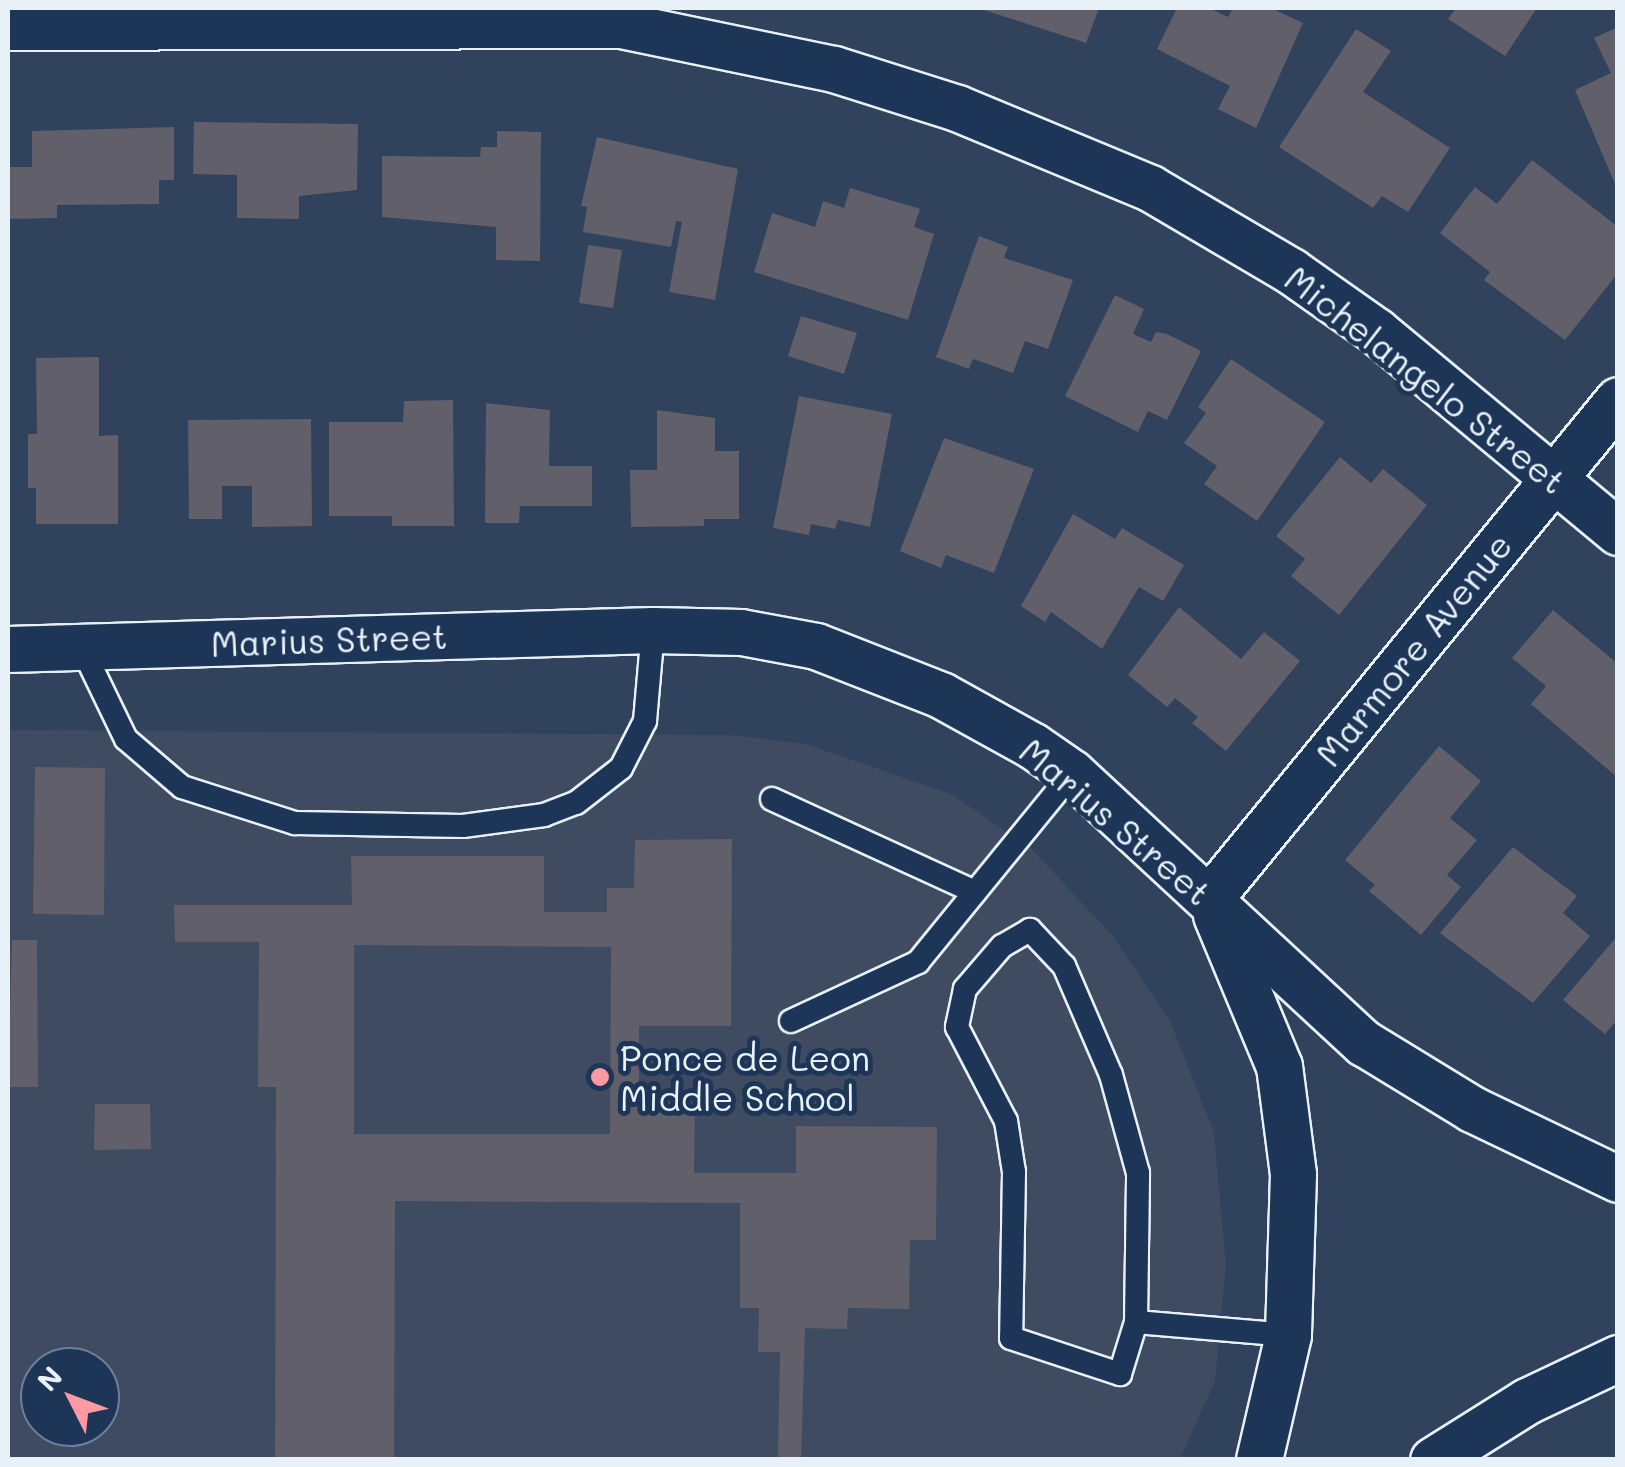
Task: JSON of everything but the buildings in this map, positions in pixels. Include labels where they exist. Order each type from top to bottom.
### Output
[{"type":"street","name":"Michelangelo Street","points":[[8,27],[577,22],[666,32],[834,69],[998,122],[1193,211],[1333,299],[1618,532]]},
{"type":"street","name":"Marmore Avenue","points":[[1209,899],[1618,400]]},
{"type":"street","name":"Marius Street","points":[[8,649],[653,630],[742,632],[816,646],[994,721],[1072,774],[1384,1058],[1472,1109],[1618,1179]]},
{"type":"street","points":[[1209,899],[1279,1066],[1294,1174],[1288,1334],[1259,1460]]},
{"type":"street","points":[[1433,1460],[1528,1401],[1618,1358]]},
{"type":"lane","points":[[80,646],[119,730],[142,757],[182,787],[295,822],[462,826],[544,815],[576,803],[621,768],[646,721],[653,630]]},
{"type":"lane","points":[[791,1021],[918,962],[1072,774]]},
{"type":"lane","points":[[772,800],[975,892]]},
{"type":"lane","points":[[1030,930],[1064,966],[1111,1075],[1138,1173],[1136,1322],[1120,1374],[1012,1338],[1014,1172],[1006,1121],[957,1028],[965,989],[1002,946],[1030,930]]},
{"type":"lane","points":[[1136,1322],[1288,1334]]},
{"type":"shaded area","name":"Ponce de Leon Middle School","points":[[8,730],[729,735],[806,744],[951,794],[1031,848],[1112,935],[1170,1021],[1214,1133],[1226,1265],[1215,1381],[1180,1459],[8,1460]]},
{"type":"place","name":"Ponce de Leon Middle School","points":[[600,1077]]}]
